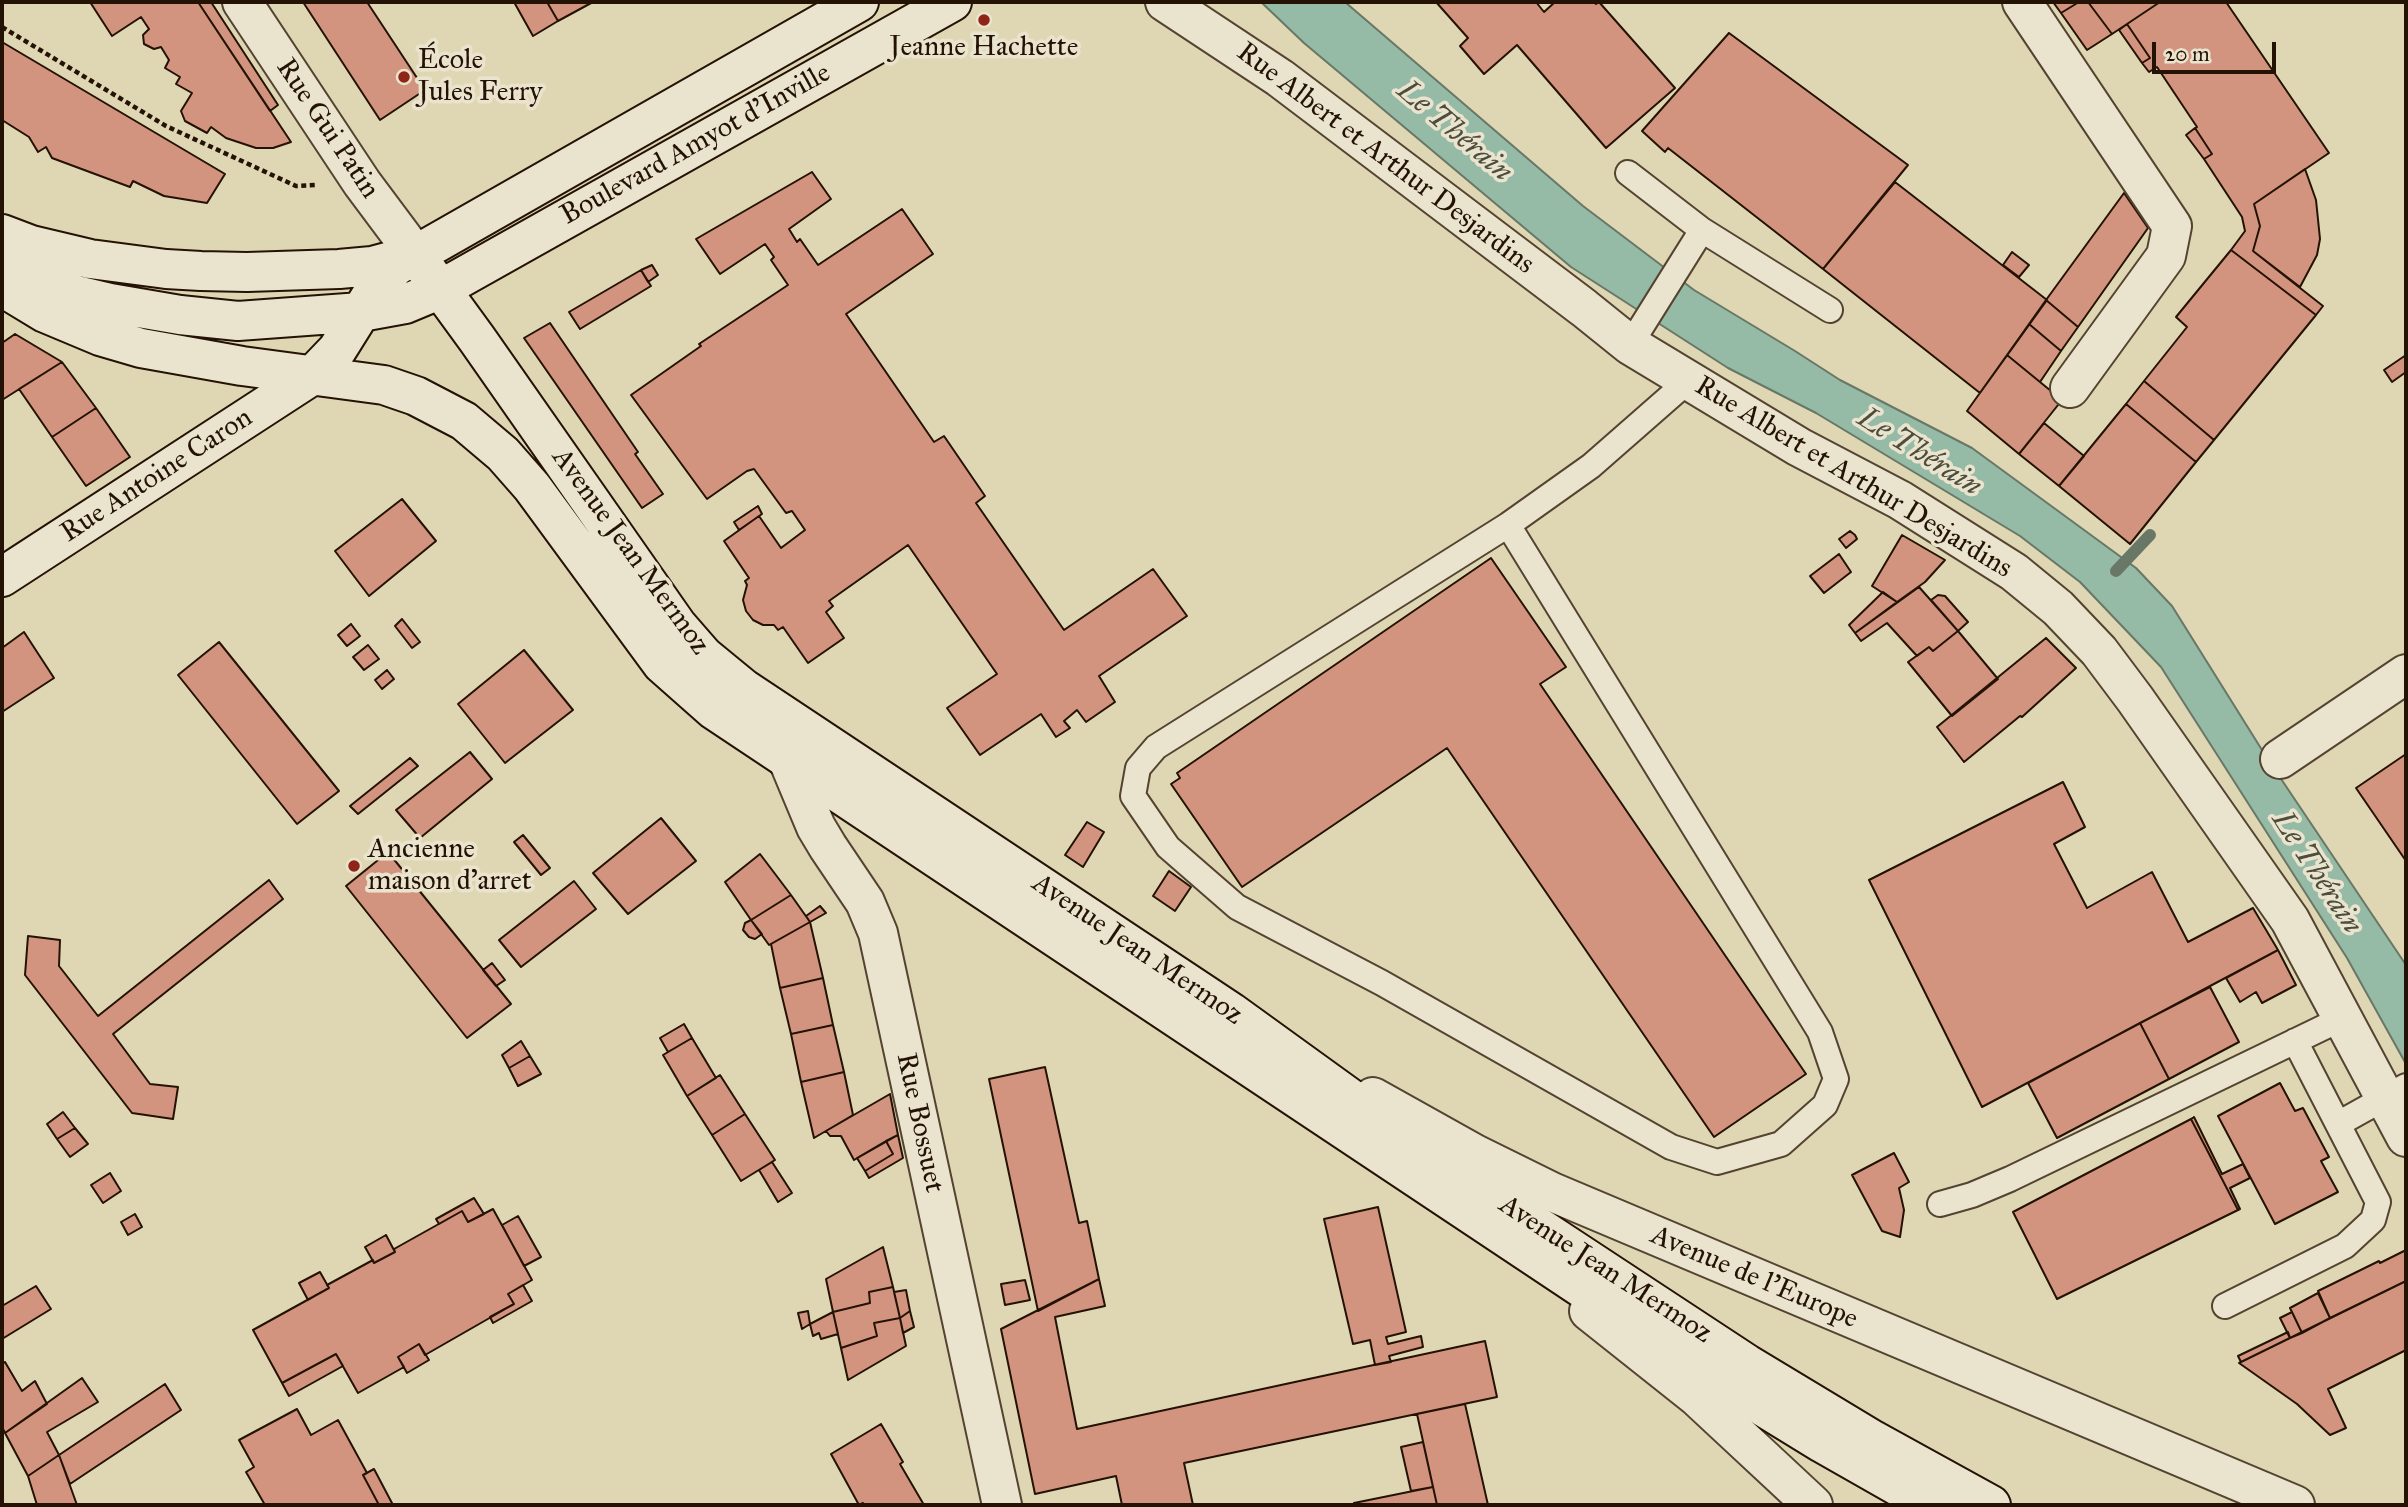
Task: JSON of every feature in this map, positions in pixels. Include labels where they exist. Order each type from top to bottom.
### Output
[{"type":"main road","name":"Rue Gui Patin","points":[[242,2],[362,183],[415,254]]},
{"type":"main road","name":"Boulevard Amyot d'Inville","points":[[415,254],[859,2]]},
{"type":"main road","name":"Boulevard Amyot d'Inville","points":[[2,269],[88,298],[180,315],[238,321],[361,312],[405,304],[441,289],[952,2]]},
{"type":"main road","name":"Rue Albert et Arthur Desjardins","points":[[1165,2],[1280,78],[1584,308],[1637,334],[1688,380],[1799,447],[1900,500],[2014,572],[2058,608],[2099,651],[2135,699],[2284,912],[2343,1018],[2396,1092],[2406,1137]]},
{"type":"main road","points":[[2022,2],[2172,226],[2166,256],[2070,388]]},
{"type":"main road","points":[[2,234],[31,245],[90,259],[201,271],[247,272],[372,266],[415,254]]},
{"type":"main road","name":"Avenue Jean Mermoz","points":[[415,254],[677,625],[704,656],[767,704],[1231,1012],[1426,1153],[1747,1364],[1884,1446],[1991,1505]]},
{"type":"main road","name":"Rue Antoine Caron","points":[[2,577],[313,374],[337,350],[387,274],[415,254]]},
{"type":"main road","name":"Avenue Jean Mermoz","points":[[2,287],[64,321],[100,336],[141,348],[242,366],[363,381],[405,391],[456,416],[485,438],[517,470],[546,505],[662,664],[713,710],[1726,1384],[1931,1505]]},
{"type":"main road","points":[[2280,759],[2406,674]]},
{"type":"main road","name":"Rue Bossuet","points":[[788,760],[817,827],[865,902],[878,933],[1002,1505]]},
{"type":"main road","name":"Avenue de l'Europe","points":[[1231,1012],[1387,1106],[1552,1192],[2295,1505]]},
{"type":"main road","points":[[1461,1209],[1696,1396],[1813,1505]]},
{"type":"lane","points":[[1628,173],[1702,230],[1830,310]]},
{"type":"lane","points":[[1637,334],[1702,230]]},
{"type":"lane","points":[[1508,525],[1820,1032],[1836,1079],[1825,1105],[1781,1144],[1717,1162],[1671,1147],[1382,983],[1237,907],[1168,847],[1133,796],[1138,768],[1156,747],[1508,525],[1591,466],[1688,380]]},
{"type":"lane","points":[[1940,1204],[1972,1195],[2010,1179],[2343,1018]]},
{"type":"lane","points":[[2225,1306],[2345,1246],[2373,1220],[2378,1202],[2295,1041]]},
{"type":"lane","points":[[2338,1124],[2396,1092]]},
{"type":"path","points":[[2,27],[166,127],[296,186],[362,183]]},
{"type":"water","name":"Le Thérain","points":[[1261,2],[1345,2],[1583,206],[1694,290],[1840,380],[1972,448],[2136,568],[2172,606],[2267,758],[2406,965],[2406,1064],[2347,958],[2161,667],[2080,582],[2020,536],[1816,413],[1728,368],[1571,267],[1304,43]]},
{"type":"building","points":[[90,2],[198,2],[291,142],[273,148],[256,148],[226,138],[211,127],[207,133],[185,121],[181,111],[192,93],[176,84],[180,77],[165,68],[169,60],[161,47],[154,49],[144,44],[143,35],[149,29],[141,17],[112,36]]},
{"type":"building","points":[[198,2],[211,2],[278,105],[270,111]]},
{"type":"building","points":[[303,2],[367,2],[425,90],[380,120]]},
{"type":"building","points":[[514,2],[547,2],[558,21],[533,36]]},
{"type":"building","points":[[547,2],[593,2],[558,21]]},
{"type":"building","points":[[1436,2],[1536,2],[1544,12],[1555,2],[1599,2],[1675,88],[1606,148],[1517,45],[1484,74],[1460,46],[1468,38]]},
{"type":"building","points":[[2053,2],[2079,2],[2061,13]]},
{"type":"building","points":[[2079,2],[2088,2],[2112,34],[2087,50],[2061,13]]},
{"type":"building","points":[[2088,2],[2160,2],[2112,34]]},
{"type":"building","points":[[2160,2],[2226,2],[2329,153],[2254,204],[2260,226],[2253,251],[2323,306],[2316,315],[2231,250],[2245,231],[2242,217],[2204,159],[2212,154],[2195,128],[2197,127],[2157,67],[2149,72],[2142,63],[2150,58],[2127,24]]},
{"type":"building","points":[[2127,24],[2150,58],[2142,63],[2119,30]]},
{"type":"building","points":[[1729,33],[1908,165],[1823,269],[1668,148],[1665,152],[1642,131]]},
{"type":"building","points":[[2,42],[225,174],[207,203],[164,196],[133,181],[130,187],[52,158],[46,147],[38,152],[29,137],[2,120]]},
{"type":"building","points":[[2195,128],[2212,154],[2204,159],[2186,135]]},
{"type":"building","points":[[2305,169],[2316,200],[2320,239],[2317,255],[2300,287],[2253,251],[2260,226],[2254,204]]},
{"type":"building","points":[[812,172],[831,199],[789,229],[797,242],[800,239],[818,265],[902,209],[933,254],[846,314],[934,442],[944,436],[985,496],[976,503],[1064,630],[1153,569],[1187,616],[1099,676],[1115,702],[1086,722],[1077,710],[1064,721],[1070,728],[1056,737],[1041,714],[980,755],[947,708],[997,674],[908,545],[829,601],[833,606],[826,612],[844,638],[808,663],[783,627],[778,630],[774,625],[763,625],[753,620],[746,611],[743,600],[747,585],[745,581],[749,578],[724,541],[759,516],[781,548],[805,530],[792,511],[786,513],[754,469],[707,499],[631,395],[701,346],[699,344],[788,285],[771,260],[774,257],[765,244],[720,274],[696,239]]},
{"type":"building","points":[[1895,182],[2047,300],[1980,393],[1823,269]]},
{"type":"building","points":[[2124,193],[2148,228],[2078,327],[2046,300]]},
{"type":"building","points":[[2231,250],[2316,315],[2214,440],[2144,381],[2187,327],[2176,317]]},
{"type":"building","points":[[2012,252],[2029,265],[2019,277],[2003,265]]},
{"type":"building","points":[[652,265],[658,275],[648,282],[641,270]]},
{"type":"building","points":[[641,270],[651,286],[580,329],[569,312]]},
{"type":"building","points":[[2046,300],[2078,327],[2061,351],[2029,324]]},
{"type":"building","points":[[550,323],[638,452],[635,454],[663,494],[642,508],[524,338]]},
{"type":"building","points":[[2029,324],[2061,351],[2040,382],[2007,355]]},
{"type":"building","points":[[15,334],[62,362],[2,400],[2,343]]},
{"type":"building","points":[[2007,355],[2062,400],[2019,454],[1967,411]]},
{"type":"building","points":[[2406,355],[2406,372],[2392,382],[2384,370]]},
{"type":"building","points":[[62,362],[96,408],[52,437],[19,389]]},
{"type":"building","points":[[2144,381],[2214,440],[2196,462],[2126,404]]},
{"type":"building","points":[[2126,404],[2196,462],[2130,544],[2059,486]]},
{"type":"building","points":[[96,408],[130,457],[86,486],[52,437]]},
{"type":"building","points":[[2044,423],[2084,456],[2059,486],[2019,454]]},
{"type":"building","points":[[402,499],[436,541],[369,596],[335,551]]},
{"type":"building","points":[[758,506],[762,514],[739,530],[734,522]]},
{"type":"building","points":[[1850,531],[1857,539],[1846,548],[1839,539]]},
{"type":"building","points":[[1902,535],[1945,560],[1925,582],[1897,602],[1872,586]]},
{"type":"building","points":[[1839,554],[1851,572],[1824,593],[1810,576]]},
{"type":"building","points":[[1491,558],[1566,667],[1540,684],[1806,1074],[1714,1137],[1447,748],[1242,887],[1171,784],[1180,778],[1177,773]]},
{"type":"building","points":[[1919,587],[1958,631],[1933,651],[1929,647],[1917,656],[1887,623],[1861,641],[1855,633]]},
{"type":"building","points":[[1883,592],[1897,602],[1855,633],[1849,625]]},
{"type":"building","points":[[1938,595],[1945,596],[1968,622],[1958,631],[1931,600]]},
{"type":"building","points":[[402,619],[420,642],[412,648],[395,626]]},
{"type":"building","points":[[351,624],[360,636],[347,646],[338,635]]},
{"type":"building","points":[[1958,631],[1998,679],[1952,716],[1908,662],[1929,647],[1933,651]]},
{"type":"building","points":[[24,632],[54,678],[2,712],[2,648]]},
{"type":"building","points":[[2046,638],[2076,668],[2022,717],[1964,762],[1937,727]]},
{"type":"building","points":[[219,642],[339,791],[297,824],[178,675]]},
{"type":"building","points":[[368,645],[379,659],[364,670],[353,657]]},
{"type":"building","points":[[524,650],[573,710],[505,763],[458,704]]},
{"type":"building","points":[[387,670],[394,679],[382,689],[375,680]]},
{"type":"building","points":[[470,752],[492,779],[420,838],[396,810]]},
{"type":"building","points":[[2406,754],[2406,861],[2356,788]]},
{"type":"building","points":[[410,758],[418,766],[358,814],[350,806]]},
{"type":"building","points":[[2063,782],[2085,827],[2054,844],[2087,908],[2152,872],[2188,942],[2253,908],[2278,950],[1982,1107],[1869,880]]},
{"type":"building","points":[[661,818],[696,861],[628,914],[593,873]]},
{"type":"building","points":[[1087,822],[1104,832],[1083,867],[1065,855]]},
{"type":"building","points":[[523,835],[550,868],[541,875],[514,842]]},
{"type":"building","points":[[388,852],[511,1004],[467,1038],[346,886]]},
{"type":"building","points":[[760,854],[791,895],[751,920],[725,882]]},
{"type":"building","points":[[1169,871],[1191,887],[1175,911],[1153,896]]},
{"type":"building","points":[[269,880],[283,899],[113,1034],[150,1084],[178,1087],[173,1119],[132,1113],[25,975],[28,936],[60,940],[59,966],[98,1016]]},
{"type":"building","points":[[574,881],[596,909],[521,967],[499,940]]},
{"type":"building","points":[[791,895],[810,922],[769,945],[751,920]]},
{"type":"building","points":[[820,906],[826,913],[810,922],[806,916]]},
{"type":"building","points":[[751,920],[762,934],[755,939],[743,930],[745,923]]},
{"type":"building","points":[[810,922],[823,978],[780,988],[771,944]]},
{"type":"building","points":[[2278,950],[2296,985],[2262,1003],[2256,992],[2240,1002],[2226,978]]},
{"type":"building","points":[[492,963],[505,980],[496,986],[483,970]]},
{"type":"building","points":[[823,978],[833,1025],[791,1034],[780,988]]},
{"type":"building","points":[[2210,987],[2239,1042],[2169,1079],[2140,1023]]},
{"type":"building","points":[[2140,1023],[2169,1079],[2057,1138],[2028,1083]]},
{"type":"building","points":[[684,1024],[692,1038],[668,1052],[660,1038]]},
{"type":"building","points":[[833,1025],[844,1072],[801,1082],[791,1034]]},
{"type":"building","points":[[692,1038],[716,1078],[687,1096],[663,1055]]},
{"type":"building","points":[[521,1041],[530,1056],[509,1068],[502,1055]]},
{"type":"building","points":[[530,1056],[541,1074],[518,1086],[509,1068]]},
{"type":"building","points":[[1045,1067],[1079,1223],[1087,1221],[1099,1279],[1038,1311],[989,1079]]},
{"type":"building","points":[[844,1072],[853,1115],[814,1138],[801,1082]]},
{"type":"building","points":[[720,1075],[745,1114],[712,1135],[687,1096]]},
{"type":"building","points":[[2280,1083],[2295,1111],[2303,1108],[2329,1157],[2321,1161],[2338,1192],[2275,1224],[2218,1116]]},
{"type":"building","points":[[890,1094],[898,1135],[854,1160],[841,1136],[830,1136],[826,1131]]},
{"type":"building","points":[[63,1112],[75,1128],[57,1139],[47,1124]]},
{"type":"building","points":[[745,1114],[775,1160],[741,1181],[712,1135]]},
{"type":"building","points":[[2194,1117],[2222,1174],[2243,1164],[2250,1178],[2230,1188],[2240,1209],[2238,1210],[2191,1119]]},
{"type":"building","points":[[2191,1119],[2238,1210],[2057,1299],[2013,1212]]},
{"type":"building","points":[[75,1128],[88,1144],[70,1157],[57,1139]]},
{"type":"building","points":[[898,1135],[903,1158],[869,1178],[865,1171],[893,1154],[886,1141]]},
{"type":"building","points":[[886,1141],[893,1154],[865,1171],[857,1158]]},
{"type":"building","points":[[1894,1153],[1909,1182],[1899,1188],[1904,1210],[1900,1237],[1882,1231],[1852,1175]]},
{"type":"building","points":[[772,1162],[792,1193],[778,1202],[759,1170]]},
{"type":"building","points":[[110,1173],[121,1191],[103,1203],[91,1185]]},
{"type":"building","points":[[474,1198],[484,1214],[468,1222],[462,1211],[439,1224],[436,1219]]},
{"type":"building","points":[[1378,1207],[1406,1332],[1386,1337],[1388,1344],[1421,1336],[1423,1347],[1389,1356],[1391,1362],[1375,1365],[1370,1340],[1353,1344],[1324,1219]]},
{"type":"building","points":[[493,1209],[532,1280],[508,1294],[514,1304],[425,1355],[419,1344],[398,1357],[404,1367],[358,1393],[336,1354],[282,1383],[253,1330],[329,1288],[327,1285],[373,1260],[374,1263],[395,1252],[394,1249],[462,1211],[468,1222]]},
{"type":"building","points":[[135,1214],[142,1227],[128,1235],[121,1222]]},
{"type":"building","points":[[518,1216],[541,1257],[524,1266],[502,1225]]},
{"type":"building","points":[[386,1235],[395,1252],[374,1263],[365,1247]]},
{"type":"building","points":[[883,1247],[893,1287],[869,1292],[870,1303],[833,1312],[826,1279]]},
{"type":"building","points":[[2406,1250],[2406,1281],[2330,1318],[2318,1291]]},
{"type":"building","points":[[320,1272],[329,1288],[308,1300],[299,1283]]},
{"type":"building","points":[[1099,1279],[1105,1306],[1055,1317],[1077,1429],[1485,1341],[1497,1397],[1184,1463],[1193,1505],[1122,1505],[1116,1476],[1035,1494],[1001,1329]]},
{"type":"building","points":[[1025,1280],[1030,1300],[1005,1305],[1001,1284]]},
{"type":"building","points":[[2406,1281],[2406,1350],[2328,1389],[2346,1428],[2330,1435],[2297,1404],[2239,1363]]},
{"type":"building","points":[[523,1285],[532,1301],[493,1323],[490,1317],[514,1304],[508,1294]]},
{"type":"building","points":[[36,1286],[51,1309],[2,1339],[2,1306]]},
{"type":"building","points":[[893,1287],[900,1318],[874,1323],[877,1336],[841,1348],[833,1312],[870,1303],[869,1292]]},
{"type":"building","points":[[906,1290],[910,1311],[900,1318],[894,1292]]},
{"type":"building","points":[[2318,1293],[2330,1318],[2302,1333],[2290,1308]]},
{"type":"building","points":[[808,1311],[810,1324],[802,1329],[798,1313]]},
{"type":"building","points":[[910,1311],[914,1327],[903,1333],[900,1318]]},
{"type":"building","points":[[833,1312],[838,1334],[821,1339],[819,1333],[813,1336],[810,1324]]},
{"type":"building","points":[[2292,1312],[2302,1333],[2290,1338],[2280,1318]]},
{"type":"building","points":[[900,1318],[906,1346],[848,1380],[841,1348],[877,1336],[874,1323]]},
{"type":"building","points":[[2288,1332],[2290,1338],[2241,1362],[2238,1356]]},
{"type":"building","points":[[419,1344],[429,1360],[407,1373],[398,1357]]},
{"type":"building","points":[[336,1354],[343,1366],[289,1396],[282,1383]]},
{"type":"building","points":[[5,1362],[22,1391],[35,1381],[47,1404],[5,1433],[2,1427],[2,1364]]},
{"type":"building","points":[[82,1378],[98,1402],[47,1432],[59,1455],[28,1476],[5,1433]]},
{"type":"building","points":[[165,1384],[181,1410],[70,1484],[59,1455]]},
{"type":"building","points":[[1465,1404],[1488,1505],[1437,1505],[1417,1414]]},
{"type":"building","points":[[297,1409],[311,1435],[338,1420],[367,1473],[363,1475],[379,1505],[265,1505],[246,1472],[254,1467],[239,1440]]},
{"type":"building","points":[[881,1424],[924,1505],[859,1505],[831,1454]]},
{"type":"building","points":[[1423,1442],[1433,1487],[1411,1491],[1401,1447]]},
{"type":"building","points":[[59,1455],[77,1505],[37,1505],[28,1476]]},
{"type":"building","points":[[374,1469],[393,1505],[379,1505],[363,1475]]},
{"type":"building","points":[[1433,1487],[1437,1505],[1354,1503]]},
{"type":"waterway","points":[[2116,571],[2150,535]]},
{"type":"place","name":"Jeanne Hachette","points":[[984,20]]},
{"type":"place","name":"École Jules Ferry","points":[[404,77]]},
{"type":"place","name":"Ancienne maison d'arret","points":[[354,866]]}]
